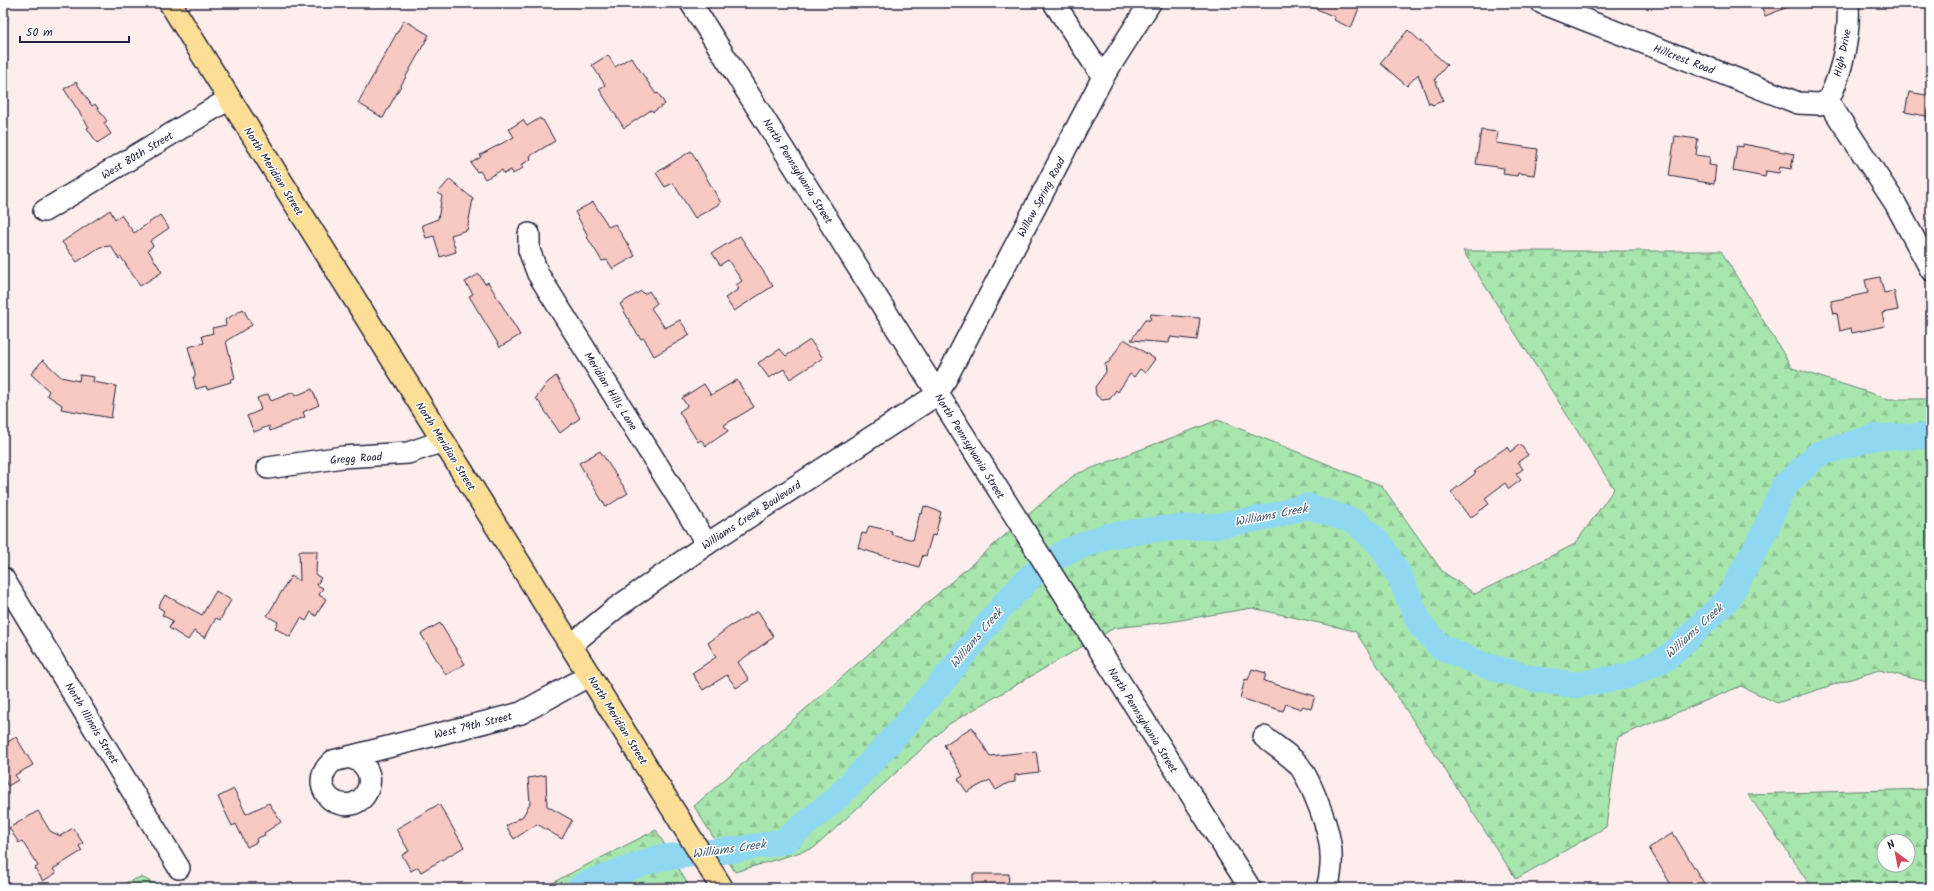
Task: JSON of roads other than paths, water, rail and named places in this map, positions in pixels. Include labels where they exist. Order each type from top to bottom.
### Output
[{"type":"main road","name":"North Meridian Street","points":[[170,3],[721,885]]},
{"type":"street","name":"North Pennsylvania Street","points":[[691,3],[1250,888]]},
{"type":"street","points":[[1054,3],[1102,77]]},
{"type":"street","name":"Willow Spring Road","points":[[938,394],[1102,77],[1150,3]]},
{"type":"street","name":"Hillcrest Road","points":[[1542,3],[1798,103],[1819,104],[1828,101]]},
{"type":"street","name":"High Drive","points":[[1828,101],[1842,58],[1847,27],[1848,3]]},
{"type":"street","name":"West 80th Street","points":[[44,211],[229,99]]},
{"type":"street","points":[[1828,101],[1895,203],[1931,270]]},
{"type":"street","name":"Meridian Hills Lane","points":[[529,234],[531,259],[538,274],[707,544]]},
{"type":"street","name":"Williams Creek Boulevard","points":[[571,645],[616,608],[707,544],[938,394]]},
{"type":"street","name":"Gregg Road","points":[[268,468],[343,457],[408,453],[443,441]]},
{"type":"street","name":"North Illinois Street","points":[[3,578],[179,868]]},
{"type":"street","name":"West 79th Street","points":[[348,757],[521,713],[590,675]]},
{"type":"street","points":[[1264,737],[1298,765],[1311,786],[1327,823],[1332,850],[1332,872],[1327,888]]},
{"type":"waterway","name":"Williams Creek","points":[[579,888],[583,885],[658,858],[740,849],[785,841],[838,797],[889,743],[946,677],[1003,605],[1031,576],[1065,552],[1107,536],[1157,529],[1215,526],[1268,517],[1308,506],[1356,522],[1381,545],[1400,577],[1421,626],[1441,647],[1481,664],[1534,679],[1577,685],[1627,676],[1667,658],[1728,599],[1765,531],[1783,487],[1818,454],[1875,437],[1931,436]]}]
